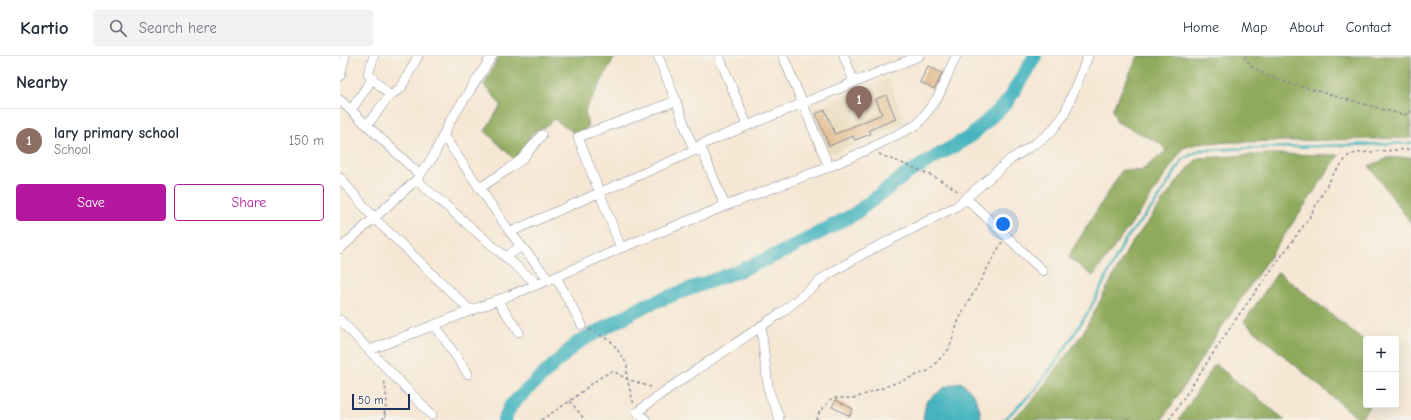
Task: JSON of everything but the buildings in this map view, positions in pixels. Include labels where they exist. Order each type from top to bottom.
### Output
[{"type":"street","points":[[340,76],[345,56]]},
{"type":"street","points":[[374,56],[368,74],[390,95]]},
{"type":"street","points":[[367,125],[390,95],[401,88],[418,56]]},
{"type":"street","points":[[340,249],[418,178],[433,157],[443,135],[492,56]]},
{"type":"street","points":[[658,56],[676,100],[725,206]]},
{"type":"street","points":[[719,56],[747,125]]},
{"type":"street","points":[[783,56],[829,167]]},
{"type":"street","points":[[844,56],[854,82]]},
{"type":"street","points":[[510,232],[699,149],[747,125],[854,82],[908,58],[919,56]]},
{"type":"street","points":[[370,350],[552,279],[621,248],[725,206],[829,167],[869,149],[918,124],[938,97],[956,56]]},
{"type":"street","points":[[646,420],[636,412],[781,313],[826,276],[861,255],[957,206],[1011,159],[1050,133],[1064,115],[1088,56]]},
{"type":"street","points":[[351,110],[373,78]]},
{"type":"street","points":[[340,100],[367,125],[418,178],[537,284]]},
{"type":"street","points":[[621,248],[578,137],[676,100]]},
{"type":"street","points":[[443,135],[510,232],[552,279],[582,324]]},
{"type":"street","points":[[480,188],[522,159],[542,135]]},
{"type":"street","points":[[340,178],[375,218],[471,311]]},
{"type":"street","points":[[966,198],[1044,271]]},
{"type":"street","points":[[506,257],[521,246]]},
{"type":"street","points":[[497,300],[519,332]]},
{"type":"street","points":[[340,320],[432,415]]},
{"type":"street","points":[[435,324],[468,374]]},
{"type":"street","points":[[761,326],[769,392],[774,401],[779,420]]},
{"type":"path","points":[[1246,56],[1252,67],[1271,78],[1402,115],[1410,113],[1411,110]]},
{"type":"path","points":[[869,149],[926,172],[949,184],[966,198]]},
{"type":"path","points":[[1170,420],[1238,316],[1310,218],[1332,176],[1348,156],[1356,153],[1411,149]]},
{"type":"path","points":[[816,420],[820,411],[832,398],[855,398],[928,371],[950,349],[959,319],[1006,235]]},
{"type":"path","points":[[582,324],[612,342],[627,364],[627,379],[636,412]]},
{"type":"path","points":[[381,362],[387,402],[383,420]]},
{"type":"path","points":[[541,420],[570,402],[599,378],[612,372],[627,379],[666,391]]},
{"type":"path","points":[[570,402],[585,420]]},
{"type":"path","points":[[385,414],[387,420]]},
{"type":"shaded area","points":[[888,79],[905,123],[833,153],[828,151],[812,114],[814,109]]},
{"type":"green space","points":[[499,56],[616,56],[585,110],[588,127],[577,135],[554,119],[548,125],[534,132],[514,159],[485,131],[501,105],[484,85]]},
{"type":"green space","points":[[1138,56],[1411,56],[1411,138],[1200,143],[1183,148],[1148,201],[1093,276],[1068,257],[1122,170],[1141,171],[1166,151],[1160,143],[1117,122],[1112,110]]},
{"type":"green space","points":[[1271,154],[1339,155],[1219,331],[1162,420],[1011,420],[1033,400],[1083,333],[1129,247],[1180,178],[1198,158]]},
{"type":"green space","points":[[1411,157],[1411,223],[1369,166],[1388,158]]},
{"type":"green space","points":[[1278,272],[1363,340],[1363,408],[1368,408],[1360,420],[1244,322]]},
{"type":"green space","points":[[1215,364],[1285,420],[1179,420]]},
{"type":"water","points":[[961,382],[976,399],[981,420],[923,420],[926,402],[945,387]]},
{"type":"waterway","points":[[504,420],[511,405],[577,343],[646,305],[741,270],[785,251],[853,215],[908,173],[971,136],[1007,102],[1035,56]]},
{"type":"waterway","points":[[1004,420],[1033,392],[1060,356],[1090,309],[1125,240],[1157,201],[1183,159],[1201,150],[1411,143]]},
{"type":"place","name":"lary primary school","points":[[859,119]]}]
